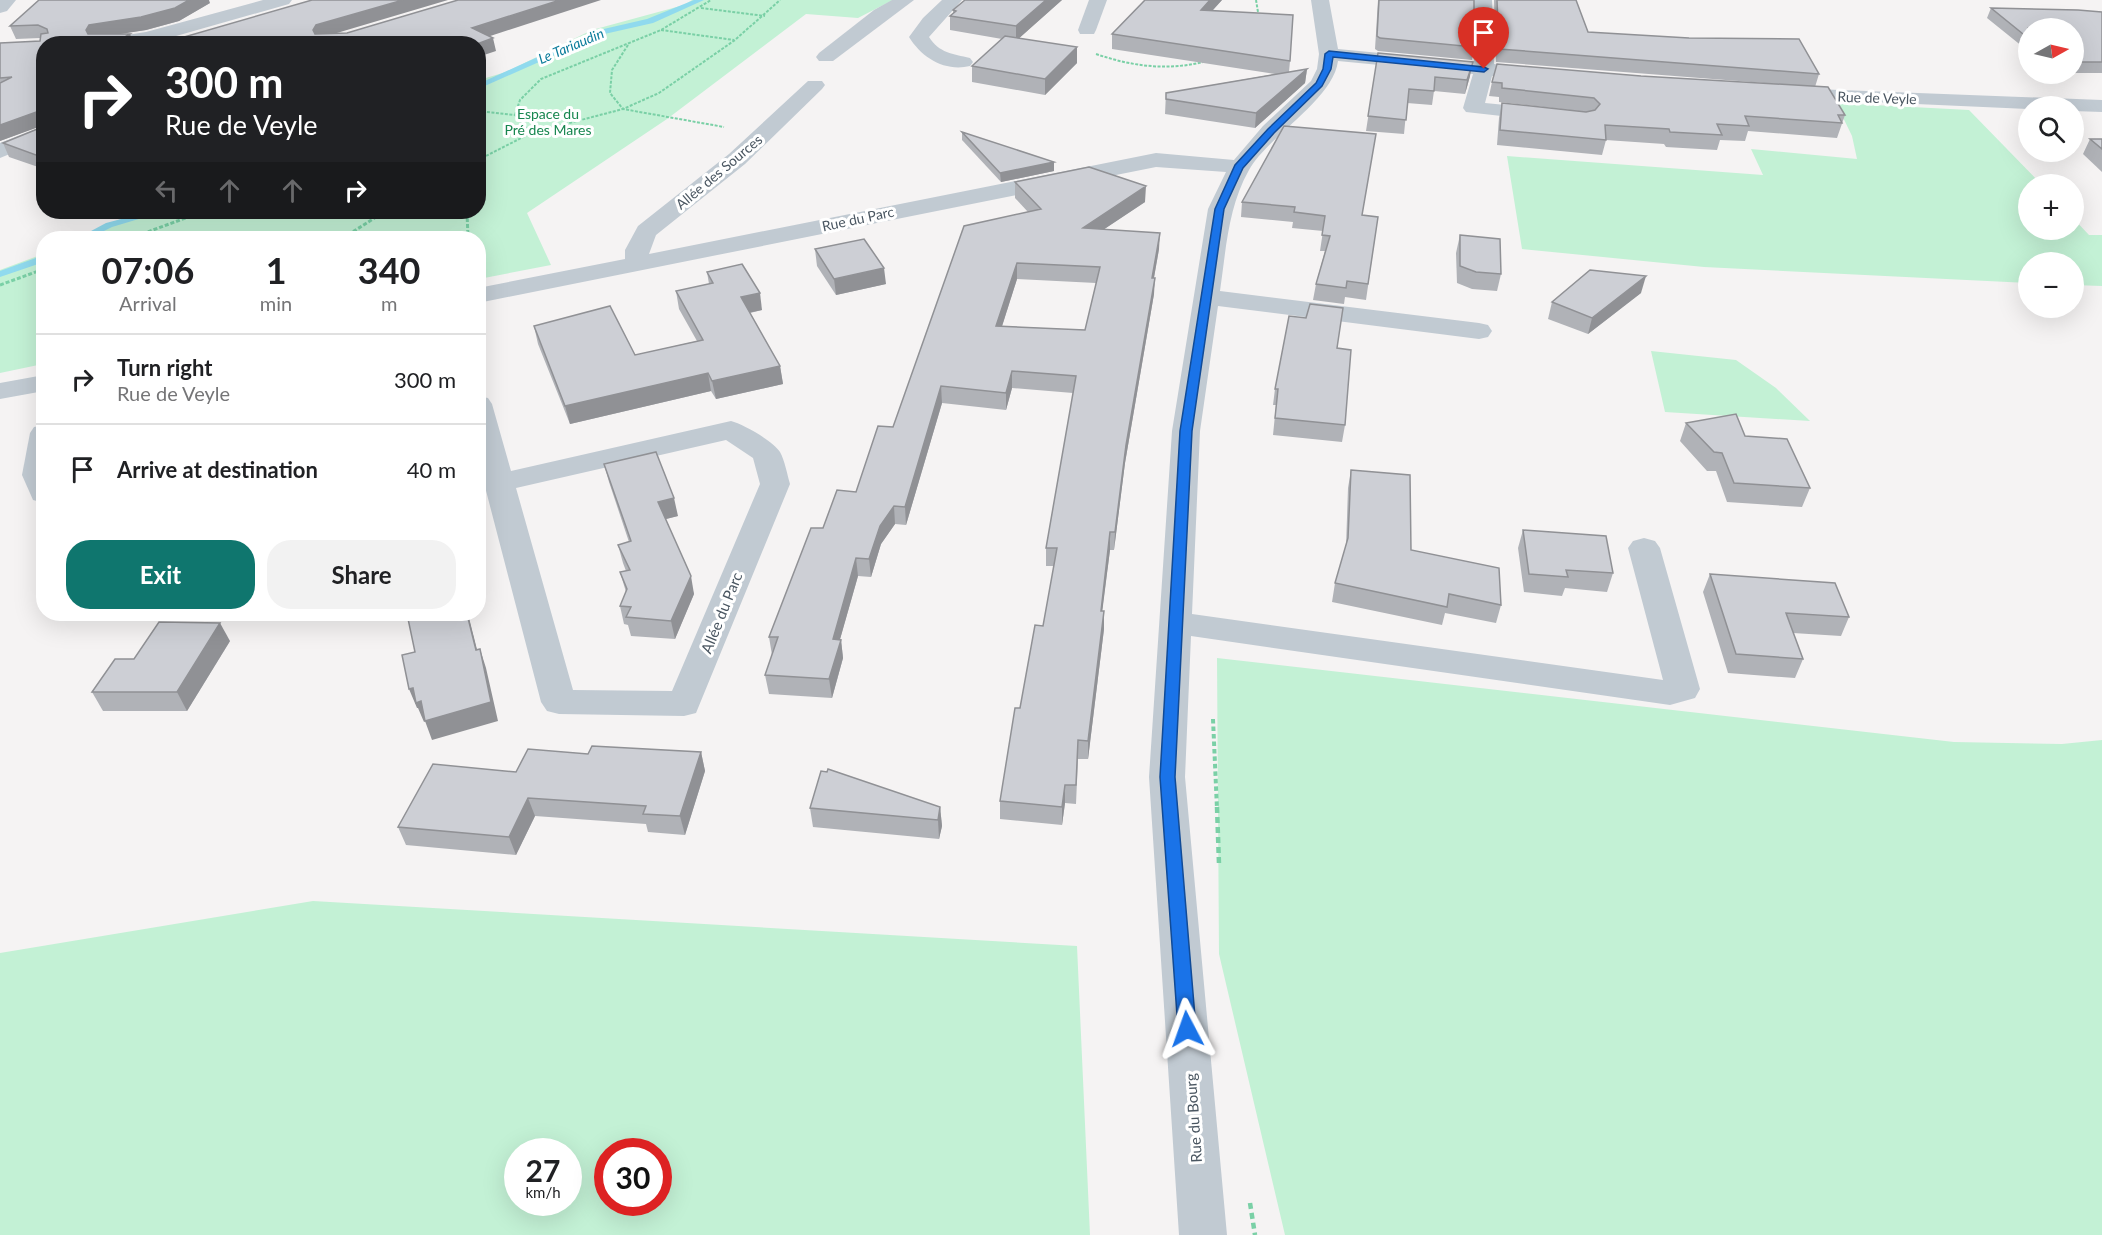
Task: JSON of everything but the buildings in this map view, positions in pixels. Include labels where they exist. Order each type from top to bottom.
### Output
[{"type":"street","points":[[0,7],[7,0]]},
{"type":"street","points":[[154,36],[283,0]]},
{"type":"street","points":[[826,57],[881,14],[905,0]]},
{"type":"street","points":[[953,0],[930,22],[919,38],[926,50],[936,57],[963,62]]},
{"type":"street","points":[[1087,30],[1098,0]]},
{"type":"street","name":"Rue du Bourg","points":[[1203,1235],[1167,777],[1186,431],[1220,209],[1239,167],[1271,131],[1319,84],[1327,69],[1329,54],[1320,0]]},
{"type":"street","points":[[1483,0],[1484,69],[1473,108],[1561,117]]},
{"type":"street","points":[[1329,54],[1560,77]]},
{"type":"street","name":"Allée des Sources","points":[[637,264],[637,250],[646,231],[737,159],[815,86]]},
{"type":"street","name":"Rue de Veyle","points":[[1770,93],[2102,106]]},
{"type":"street","points":[[0,151],[36,135]]},
{"type":"street","name":"Rue du Parc","points":[[486,294],[1156,160],[1202,162],[1239,167]]},
{"type":"street","points":[[1206,297],[1479,331]]},
{"type":"street","points":[[0,391],[36,384]]},
{"type":"street","name":"Allée du Parc","points":[[486,431],[560,702],[684,704],[775,484],[767,454],[730,430],[501,483]]},
{"type":"street","points":[[1175,623],[1670,693],[1683,689],[1644,548]]},
{"type":"path","points":[[515,115],[520,100],[541,79],[661,30],[711,0]]},
{"type":"path","points":[[486,156],[531,133],[623,109],[659,93],[735,40],[765,16],[780,0]]},
{"type":"path","points":[[1251,21],[1260,21],[1256,0]]},
{"type":"path","points":[[699,8],[765,16]]},
{"type":"path","points":[[661,30],[735,40]]},
{"type":"path","points":[[628,44],[612,70],[610,93],[623,109],[765,134]]},
{"type":"path","points":[[1091,52],[1122,63],[1140,66],[1189,66],[1207,60]]},
{"type":"path","points":[[486,112],[515,115],[531,133]]},
{"type":"path","points":[[150,231],[183,219]]},
{"type":"path","points":[[355,231],[373,219]]},
{"type":"path","points":[[0,285],[36,272]]},
{"type":"path","points":[[1213,715],[1219,869]]},
{"type":"path","points":[[1248,1191],[1255,1235]]},
{"type":"green space","name":"Espace du Pré des Mares","points":[[692,0],[893,0],[858,18],[806,14],[667,119],[527,213],[551,265],[486,278],[486,231],[93,231],[122,219],[486,219],[486,78],[506,72],[592,30],[684,5]]},
{"type":"green space","points":[[1836,103],[1969,110],[2031,174],[2018,174],[2018,240],[2084,240],[2084,230],[2089,235],[2102,235],[2102,286],[2084,285],[2084,252],[2018,252],[2018,283],[1704,267],[1522,249],[1507,156],[1763,175],[1751,149],[1857,159],[1852,136]]},
{"type":"green space","points":[[36,257],[36,365],[0,373],[0,270]]},
{"type":"green space","points":[[1651,351],[1736,360],[1776,388],[1810,421],[1665,412]]},
{"type":"green space","points":[[1217,658],[1954,742],[2062,744],[2102,740],[2102,1235],[1285,1235],[1219,954]]},
{"type":"green space","points":[[313,901],[1077,946],[1090,1235],[0,1235],[0,953]]},
{"type":"waterway","name":"Le Tariaudin","points":[[486,83],[598,33],[650,21],[700,0]]},
{"type":"waterway","name":"Le Tariaudin","points":[[97,231],[131,219]]},
{"type":"waterway","name":"Le Tariaudin","points":[[0,274],[36,261]]},
{"type":"route","points":[[1187,1029],[1167,777],[1186,431],[1220,209],[1239,167],[1271,131],[1319,84],[1327,69],[1329,54],[1484,69]]}]
